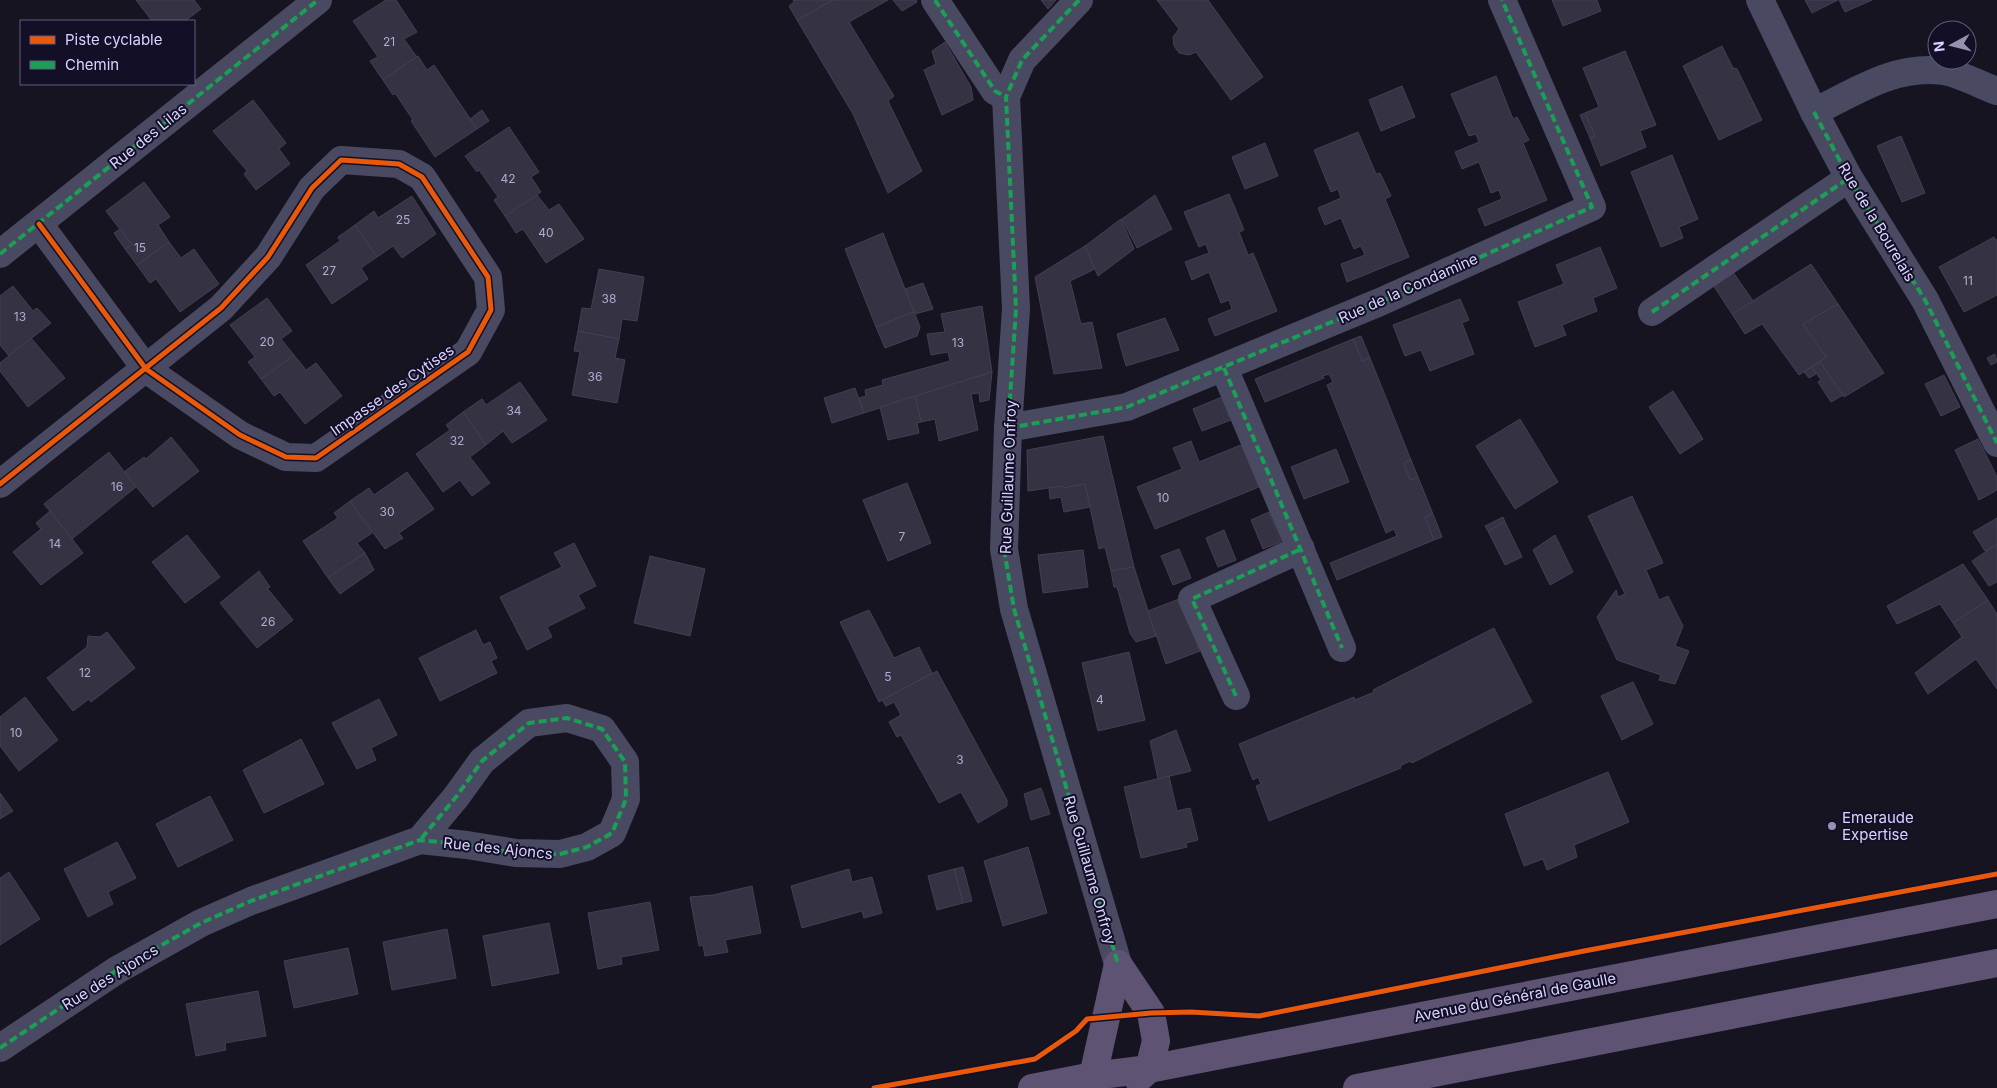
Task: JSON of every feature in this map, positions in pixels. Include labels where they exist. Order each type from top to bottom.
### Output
[{"type":"main road","name":"Avenue du Général de Gaulle","points":[[1032,1088],[1093,1076],[1149,1069],[1997,904]]},
{"type":"main road","points":[[1357,1088],[1997,963]]},
{"type":"main road","points":[[1118,964],[1151,1013],[1156,1041],[1149,1069],[1127,1088]]},
{"type":"main road","points":[[1093,1076],[1118,964]]},
{"type":"street","name":"Rue des Lilas","points":[[0,254],[318,0]]},
{"type":"street","points":[[935,0],[995,91],[1006,97]]},
{"type":"street","name":"Rue Guillaume Onfroy","points":[[1079,0],[1022,60],[1006,97],[1016,309],[1008,428],[1004,549],[1014,609],[1118,964]]},
{"type":"street","name":"Rue de la Condamine","points":[[1008,428],[1127,407],[1380,302],[1592,206],[1502,0]]},
{"type":"street","name":"Rue de la Bourelais","points":[[1760,0],[1814,112],[1849,178],[1925,300],[1997,443]]},
{"type":"street","points":[[1814,112],[1888,76],[1918,69],[1945,72],[1997,92]]},
{"type":"street","name":"Impasse des Cytises","points":[[0,484],[146,369],[222,308],[268,258],[312,188],[342,160],[399,164],[422,177],[488,277],[491,310],[468,352],[316,458],[286,457],[240,434],[146,369],[39,224]]},
{"type":"street","points":[[1652,312],[1849,178]]},
{"type":"street","points":[[1224,368],[1342,648]]},
{"type":"street","points":[[1236,696],[1192,599],[1301,549]]},
{"type":"street","name":"Rue des Ajoncs","points":[[0,1048],[117,970],[202,923],[251,901],[420,840],[516,853],[560,854],[587,847],[612,833],[626,799],[625,762],[602,729],[567,718],[529,722],[482,761],[456,797],[420,840]]},
{"type":"building","points":[[136,0],[194,0],[201,9],[186,20],[151,20]]},
{"type":"building","points":[[386,0],[396,0],[417,32],[404,39],[417,57],[383,80],[370,61],[378,57],[353,21]]},
{"type":"building","points":[[793,0],[833,0],[797,20],[789,6],[794,2]]},
{"type":"building","points":[[833,0],[888,0],[849,22],[894,96],[888,101],[922,171],[888,193],[853,114],[797,20]]},
{"type":"building","points":[[893,0],[916,0],[917,2],[902,11]]},
{"type":"building","points":[[1041,0],[1056,0],[1048,9]]},
{"type":"building","points":[[1157,0],[1208,0],[1263,77],[1231,100],[1196,52],[1189,55],[1179,53],[1174,46],[1173,37],[1179,29]]},
{"type":"building","points":[[1552,0],[1597,0],[1601,11],[1563,26]]},
{"type":"building","points":[[1805,0],[1838,0],[1812,13]]},
{"type":"building","points":[[1839,0],[1872,0],[1845,12]]},
{"type":"building","points":[[945,42],[971,87],[973,100],[942,115],[924,70],[936,64],[932,51]]},
{"type":"building","points":[[1722,46],[1733,68],[1737,69],[1762,120],[1719,140],[1683,66]]},
{"type":"building","points":[[1625,51],[1656,125],[1640,131],[1646,147],[1601,166],[1590,138],[1595,136],[1585,113],[1599,107],[1583,68]]},
{"type":"building","points":[[418,56],[427,70],[434,65],[477,129],[435,157],[395,93],[393,95],[383,80]]},
{"type":"building","points":[[1496,76],[1513,119],[1517,117],[1529,140],[1523,143],[1547,200],[1485,226],[1478,209],[1502,199],[1499,190],[1491,193],[1479,162],[1462,169],[1455,152],[1479,142],[1476,134],[1469,136],[1451,94]]},
{"type":"building","points":[[1402,86],[1415,117],[1381,131],[1369,100]]},
{"type":"building","points":[[253,100],[286,143],[279,149],[290,164],[256,190],[244,174],[247,171],[213,131]]},
{"type":"building","points":[[482,110],[489,121],[477,129],[470,119]]},
{"type":"building","points":[[1585,113],[1595,136],[1590,138],[1580,115]]},
{"type":"building","points":[[509,127],[539,172],[531,177],[541,192],[505,216],[494,200],[498,197],[479,170],[477,172],[465,156]]},
{"type":"building","points":[[1358,132],[1376,174],[1380,173],[1391,196],[1385,199],[1409,257],[1347,282],[1341,264],[1365,255],[1361,246],[1354,249],[1341,218],[1325,225],[1318,208],[1341,198],[1338,189],[1331,192],[1314,150]]},
{"type":"building","points":[[1901,136],[1925,193],[1902,202],[1877,146]]},
{"type":"building","points":[[1265,143],[1278,176],[1245,189],[1232,157]]},
{"type":"building","points":[[1672,155],[1698,219],[1679,227],[1683,238],[1661,247],[1631,172]]},
{"type":"building","points":[[144,182],[170,217],[158,225],[169,242],[137,265],[125,249],[132,245],[106,211]]},
{"type":"building","points":[[1229,194],[1244,230],[1239,232],[1248,255],[1253,253],[1277,311],[1215,336],[1208,319],[1232,309],[1229,300],[1221,303],[1209,272],[1192,280],[1185,262],[1209,253],[1206,244],[1199,247],[1184,212]]},
{"type":"building","points":[[537,195],[549,210],[559,204],[584,239],[546,263],[523,229],[516,233],[505,216]]},
{"type":"building","points":[[1155,195],[1172,229],[1137,248],[1122,219]]},
{"type":"building","points":[[412,196],[436,234],[402,258],[393,246],[377,257],[355,225],[374,211],[378,218]]},
{"type":"building","points":[[1121,219],[1134,249],[1098,276],[1085,246]]},
{"type":"building","points":[[355,225],[377,257],[361,268],[368,279],[332,304],[306,265],[340,241],[338,237]]},
{"type":"building","points":[[120,229],[132,245],[125,249],[114,233]]},
{"type":"building","points":[[883,233],[914,312],[876,327],[845,249]]},
{"type":"building","points":[[1994,237],[1995,240],[1997,239],[1997,295],[1964,312],[1939,267]]},
{"type":"building","points":[[169,242],[181,258],[194,249],[219,284],[180,312],[156,279],[150,283],[137,265]]},
{"type":"building","points":[[1085,246],[1095,269],[1070,281],[1081,324],[1092,322],[1102,368],[1054,374],[1035,277]]},
{"type":"building","points":[[1600,247],[1617,288],[1593,298],[1597,311],[1562,325],[1566,335],[1535,347],[1518,302],[1564,284],[1556,265]]},
{"type":"building","points":[[1811,264],[1838,304],[1803,324],[1826,357],[1799,375],[1762,324],[1745,334],[1732,314]]},
{"type":"building","points":[[599,269],[644,277],[637,321],[622,319],[619,339],[578,331],[582,308],[591,309]]},
{"type":"building","points":[[1731,269],[1753,301],[1732,314],[1711,282]]},
{"type":"building","points":[[923,283],[933,309],[915,314],[905,289]]},
{"type":"building","points":[[13,286],[33,311],[37,308],[51,323],[9,356],[0,345],[0,296]]},
{"type":"building","points":[[267,298],[292,331],[281,339],[294,355],[261,379],[248,362],[255,357],[230,325]]},
{"type":"building","points":[[1460,299],[1469,320],[1462,323],[1474,354],[1430,371],[1421,350],[1405,356],[1393,325]]},
{"type":"building","points":[[1838,304],[1884,373],[1844,397],[1820,362],[1826,357],[1803,324]]},
{"type":"building","points":[[982,306],[992,372],[864,413],[859,398],[866,396],[865,390],[883,385],[882,380],[950,361],[948,352],[931,355],[927,334],[945,332],[941,314]]},
{"type":"building","points":[[914,312],[920,327],[917,336],[885,348],[876,327]]},
{"type":"building","points":[[1165,318],[1179,350],[1126,366],[1117,334]]},
{"type":"building","points":[[578,331],[619,339],[615,358],[625,360],[617,403],[572,395],[580,352],[574,351]]},
{"type":"building","points":[[1361,336],[1370,358],[1362,361],[1353,339]]},
{"type":"building","points":[[31,338],[65,378],[28,407],[0,371],[0,363]]},
{"type":"building","points":[[1353,339],[1362,361],[1370,358],[1411,460],[1404,463],[1410,480],[1418,477],[1433,514],[1425,517],[1434,540],[1337,580],[1330,563],[1397,536],[1394,529],[1386,533],[1327,385],[1333,382],[1329,374],[1323,376],[1324,378],[1265,402],[1255,379]]},
{"type":"building","points":[[1995,354],[1997,362],[1991,365],[1987,358]]},
{"type":"building","points":[[294,355],[306,370],[316,363],[342,396],[305,424],[280,392],[274,396],[261,379]]},
{"type":"building","points":[[1820,362],[1843,395],[1831,402],[1818,382],[1821,380],[1812,367]]},
{"type":"building","points":[[1812,367],[1816,374],[1809,378],[1804,372]]},
{"type":"building","points":[[992,372],[989,400],[980,402],[979,393],[971,394],[978,430],[939,441],[935,419],[921,422],[915,396]]},
{"type":"building","points":[[1944,375],[1960,407],[1941,416],[1925,384]]},
{"type":"building","points":[[520,382],[547,420],[512,443],[503,431],[486,445],[463,412],[482,399],[486,405]]},
{"type":"building","points":[[855,388],[864,413],[832,423],[824,398]]},
{"type":"building","points":[[1673,391],[1703,439],[1680,454],[1649,407]]},
{"type":"building","points":[[915,396],[921,422],[917,423],[919,433],[888,440],[880,407]]},
{"type":"building","points":[[1222,397],[1231,420],[1202,431],[1193,409]]},
{"type":"building","points":[[463,412],[486,445],[470,457],[490,483],[472,496],[460,480],[443,492],[416,454],[450,430],[446,425]]},
{"type":"building","points":[[1520,419],[1558,482],[1515,509],[1476,446]]},
{"type":"building","points":[[1103,436],[1134,567],[1111,571],[1105,547],[1099,549],[1085,484],[1028,491],[1027,450]]},
{"type":"building","points":[[171,437],[199,471],[153,507],[124,472],[144,457],[146,459]]},
{"type":"building","points":[[1978,439],[1997,477],[1997,490],[1979,500],[1955,450]]},
{"type":"building","points":[[1191,441],[1199,462],[1241,445],[1259,487],[1155,529],[1137,487],[1182,469],[1173,448]]},
{"type":"building","points":[[1336,449],[1349,482],[1304,499],[1291,467]]},
{"type":"building","points":[[109,452],[136,487],[72,539],[44,504]]},
{"type":"building","points":[[1411,460],[1418,477],[1410,480],[1404,463]]},
{"type":"building","points":[[407,472],[434,509],[399,533],[403,538],[385,549],[350,501],[369,488],[374,495]]},
{"type":"building","points":[[907,483],[931,543],[888,561],[863,500]]},
{"type":"building","points":[[1085,484],[1090,507],[1064,512],[1061,497],[1050,499],[1049,488],[1062,486],[1063,488]]},
{"type":"building","points":[[1632,496],[1663,563],[1646,570],[1659,600],[1668,596],[1683,626],[1675,646],[1689,651],[1675,684],[1659,680],[1661,675],[1617,660],[1597,617],[1616,590],[1618,597],[1625,594],[1588,516]]},
{"type":"building","points":[[350,501],[372,533],[357,543],[365,553],[328,578],[303,541],[338,518],[334,513]]},
{"type":"building","points":[[50,511],[83,553],[41,585],[13,552],[41,529],[36,523]]},
{"type":"building","points":[[1269,512],[1281,542],[1263,549],[1251,520]]},
{"type":"building","points":[[1433,514],[1442,537],[1434,540],[1425,517]]},
{"type":"building","points":[[1503,517],[1505,522],[1488,531],[1485,526]]},
{"type":"building","points":[[1997,518],[1997,544],[1985,551],[1973,532]]},
{"type":"building","points":[[1505,522],[1522,557],[1505,565],[1488,531]]},
{"type":"building","points":[[1224,530],[1236,560],[1218,567],[1206,538]]},
{"type":"building","points":[[187,535],[220,577],[185,603],[152,562]]},
{"type":"building","points":[[1555,535],[1573,572],[1550,585],[1533,550]]},
{"type":"building","points":[[574,543],[596,586],[578,595],[585,608],[547,627],[552,637],[527,650],[500,597],[562,567],[554,553]]},
{"type":"building","points":[[1997,544],[1997,582],[1989,586],[1972,561]]},
{"type":"building","points":[[1179,549],[1191,578],[1173,585],[1161,556]]},
{"type":"building","points":[[1083,550],[1088,587],[1043,593],[1038,555]]},
{"type":"building","points":[[365,553],[374,570],[340,594],[328,578]]},
{"type":"building","points":[[650,556],[705,569],[690,636],[634,623]]},
{"type":"building","points":[[1963,564],[1988,600],[1953,623],[1940,604],[1897,624],[1887,606]]},
{"type":"building","points":[[1134,567],[1156,636],[1136,642],[1130,633],[1117,587],[1114,587],[1111,571]]},
{"type":"building","points":[[259,571],[270,587],[267,588],[293,620],[257,648],[220,603]]},
{"type":"building","points":[[1179,599],[1200,651],[1166,664],[1148,611]]},
{"type":"building","points":[[1988,600],[1997,614],[1997,689],[1976,659],[1928,694],[1915,673],[1962,637],[1953,623]]},
{"type":"building","points":[[869,610],[894,658],[919,647],[932,673],[879,702],[840,622]]},
{"type":"building","points":[[1494,628],[1532,702],[1412,763],[1410,761],[1400,766],[1401,768],[1269,821],[1256,786],[1261,784],[1258,777],[1253,780],[1239,744],[1354,697],[1355,700],[1374,692],[1373,690]]},
{"type":"building","points":[[476,630],[483,645],[490,642],[497,658],[491,661],[497,673],[440,701],[419,658]]},
{"type":"building","points":[[107,632],[135,668],[91,702],[89,699],[73,711],[47,678],[87,647],[88,636],[100,637]]},
{"type":"building","points":[[1129,652],[1145,720],[1098,731],[1082,663]]},
{"type":"building","points":[[937,671],[1007,800],[1007,806],[978,823],[961,792],[939,803],[901,735],[897,737],[889,722],[901,715],[894,702],[886,706],[882,700]]},
{"type":"building","points":[[1633,682],[1653,724],[1622,740],[1601,696]]},
{"type":"building","points":[[25,697],[58,740],[19,771],[0,746],[0,717]]},
{"type":"building","points":[[379,699],[397,735],[371,748],[376,760],[357,769],[332,723]]},
{"type":"building","points":[[1176,730],[1191,771],[1158,779],[1150,741]]},
{"type":"building","points":[[301,739],[324,784],[264,813],[243,770]]},
{"type":"building","points":[[1608,772],[1629,822],[1574,845],[1577,857],[1547,870],[1543,859],[1524,866],[1505,814]]},
{"type":"building","points":[[1169,776],[1177,811],[1190,808],[1198,840],[1186,843],[1187,847],[1141,858],[1124,787]]},
{"type":"building","points":[[1041,788],[1050,814],[1031,820],[1024,794]]},
{"type":"building","points":[[0,793],[13,811],[0,819]]},
{"type":"building","points":[[210,796],[233,840],[178,867],[156,824]]},
{"type":"building","points":[[117,842],[136,878],[108,892],[113,904],[88,917],[64,869]]},
{"type":"building","points":[[1028,847],[1047,913],[1003,926],[984,861]]},
{"type":"building","points":[[963,867],[972,901],[963,903],[954,869]]},
{"type":"building","points":[[849,869],[852,882],[872,877],[882,913],[864,918],[862,911],[802,928],[791,886]]},
{"type":"building","points":[[954,869],[963,903],[937,910],[928,876]]},
{"type":"building","points":[[9,872],[40,919],[0,945],[0,878]]},
{"type":"building","points":[[752,886],[761,933],[725,940],[728,952],[705,956],[703,945],[699,946],[690,897],[713,895]]},
{"type":"building","points":[[650,902],[659,950],[621,957],[622,964],[598,969],[588,913]]},
{"type":"building","points":[[549,923],[559,973],[492,986],[483,936]]},
{"type":"building","points":[[447,929],[456,978],[392,990],[383,942]]},
{"type":"building","points":[[348,948],[358,994],[294,1008],[284,961]]},
{"type":"building","points":[[258,991],[266,1036],[225,1043],[226,1050],[196,1056],[186,1004]]},
{"type":"marked path","points":[[0,254],[318,0]]},
{"type":"marked path","points":[[935,0],[995,91],[1006,97]]},
{"type":"marked path","points":[[1079,0],[1022,60],[1006,97],[1016,309],[1008,428],[1004,549],[1014,609],[1118,964]]},
{"type":"marked path","points":[[1008,428],[1127,407],[1380,302],[1592,207],[1502,0]]},
{"type":"marked path","points":[[1814,112],[1849,178],[1925,300],[1997,443]]},
{"type":"marked path","points":[[1652,312],[1849,178]]},
{"type":"marked path","points":[[1224,368],[1342,648]]},
{"type":"marked path","points":[[1236,696],[1192,599],[1301,549]]},
{"type":"marked path","points":[[0,1048],[117,970],[201,923],[251,901],[420,840],[516,853],[560,854],[587,847],[612,833],[626,799],[625,762],[602,729],[567,718],[529,723],[482,761],[456,797],[420,840]]},
{"type":"cycle path","points":[[0,484],[221,308],[268,257],[312,188],[341,160],[399,164],[422,177],[488,277],[491,310],[468,352],[316,458],[286,457],[240,435],[146,369],[39,224]]},
{"type":"cycle path","points":[[874,1088],[1035,1059],[1076,1031],[1087,1019],[1151,1013],[1191,1012],[1259,1016],[1584,951],[1997,874]]},
{"type":"place","name":"Emeraude Expertise","points":[[1832,826]]}]
